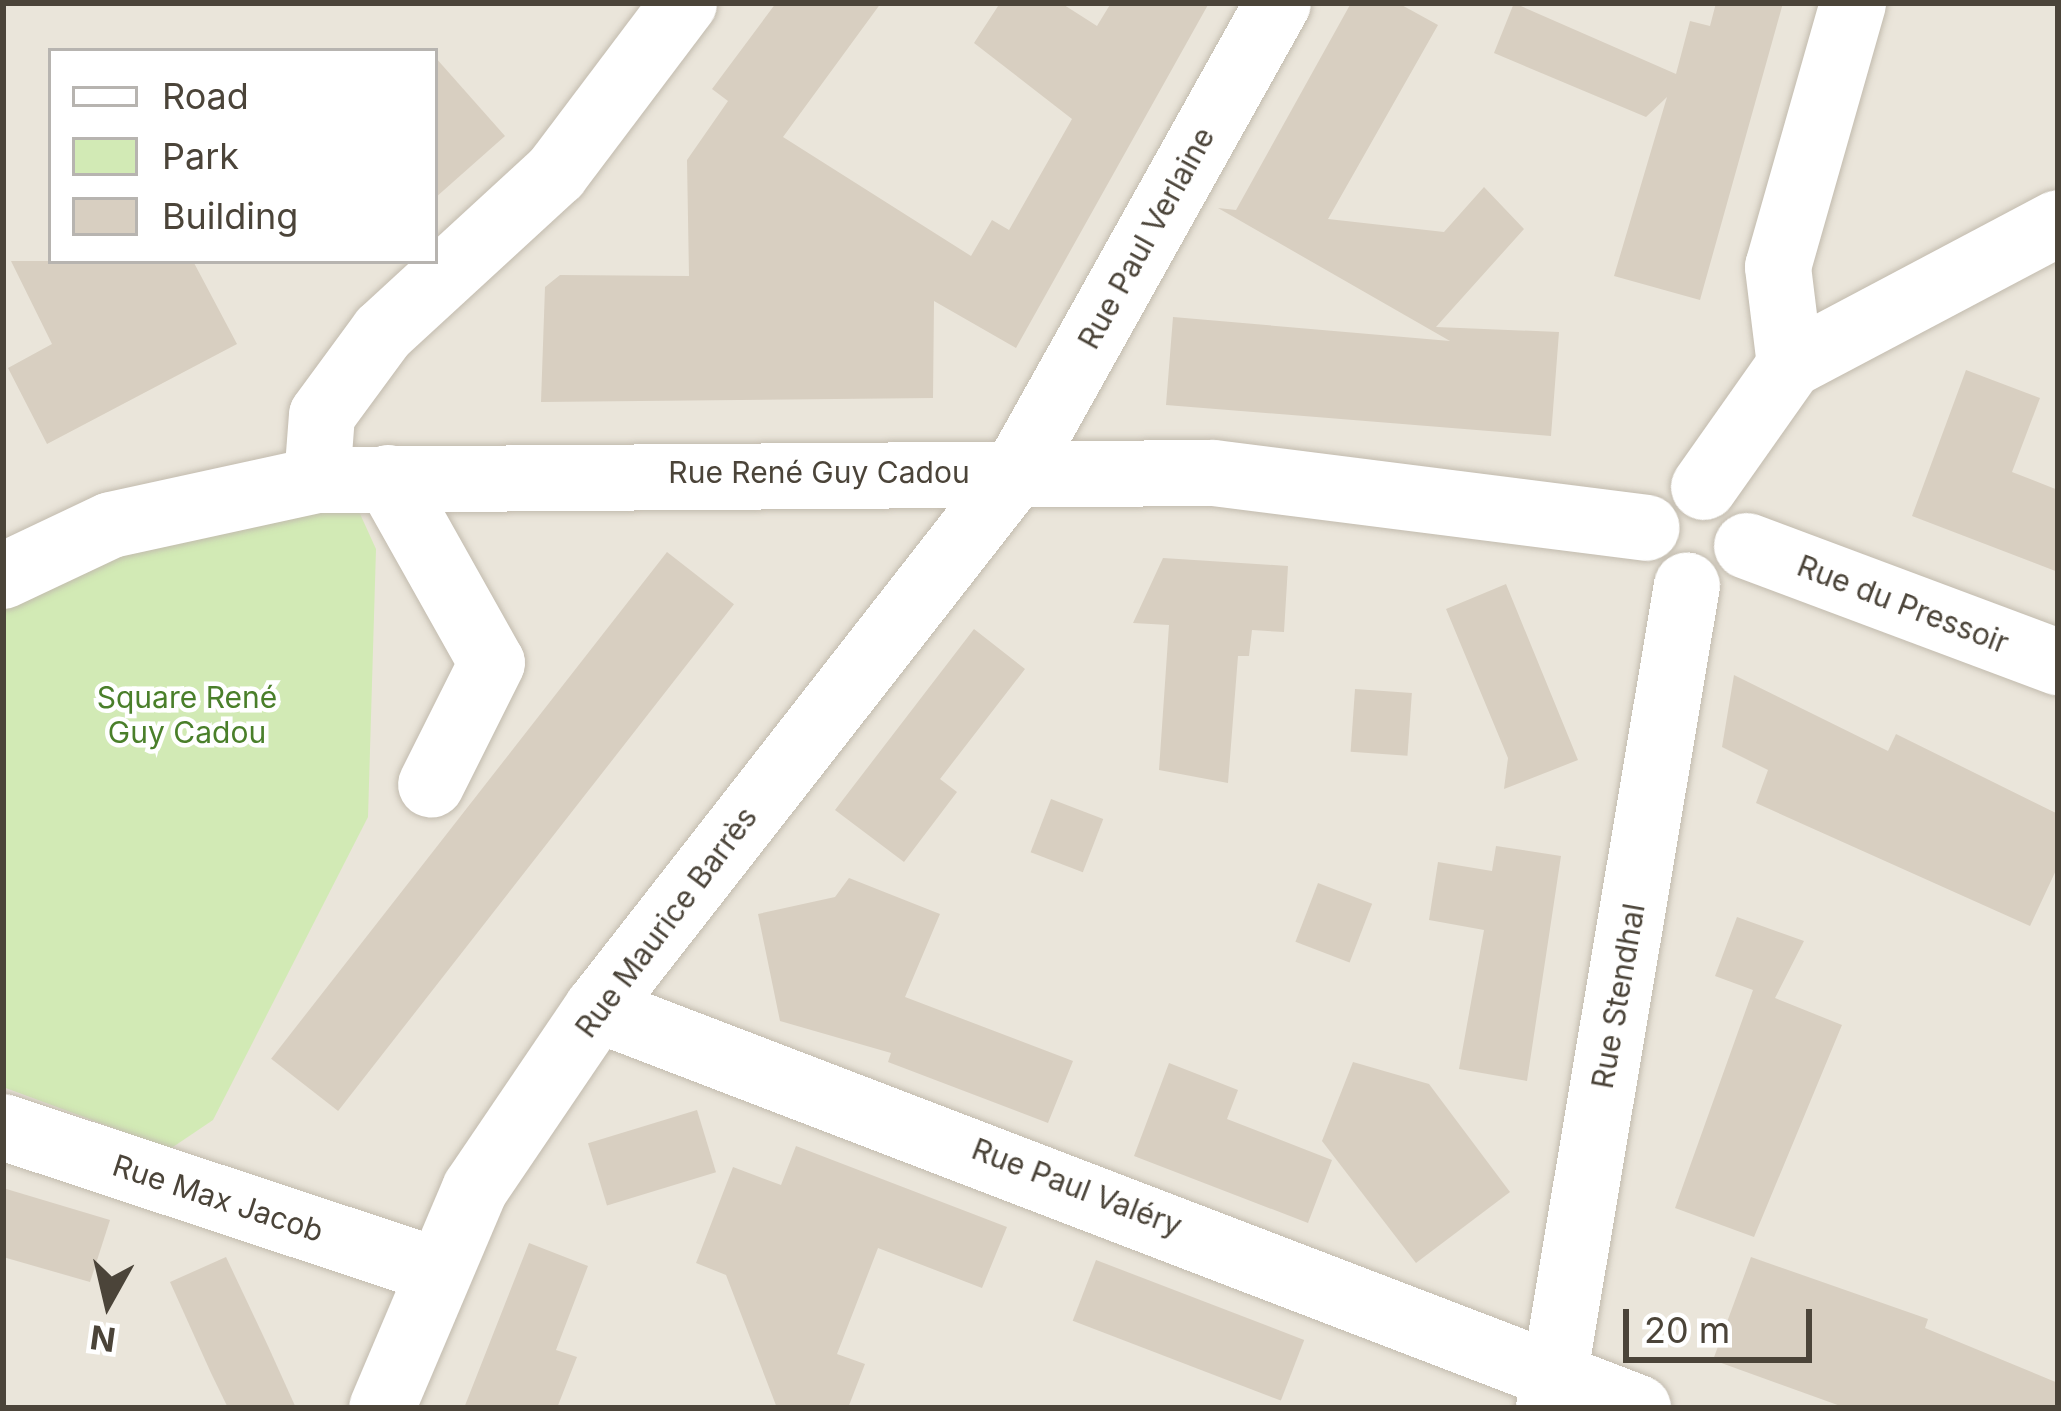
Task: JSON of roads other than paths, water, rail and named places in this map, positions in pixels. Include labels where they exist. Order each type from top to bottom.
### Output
[{"type":"street","points":[[317,480],[322,415],[383,332],[556,172],[684,3]]},
{"type":"street","name":"Rue Paul Verlaine","points":[[1015,473],[1278,3]]},
{"type":"street","points":[[1790,365],[1778,267],[1852,3]]},
{"type":"street","points":[[1704,487],[1744,520],[1747,546],[1736,570],[1687,585],[1665,574],[1647,527],[1678,494],[1704,487],[1790,365],[2058,223]]},
{"type":"street","name":"Rue Maurice Barrès","points":[[382,1408],[432,1269],[597,1009],[1015,473]]},
{"type":"street","name":"Rue René Guy Cadou","points":[[3,576],[111,525],[317,480],[1213,473],[1647,527]]},
{"type":"street","points":[[388,478],[492,663],[431,785]]},
{"type":"street","name":"Rue du Pressoir","points":[[1747,546],[2058,662]]},
{"type":"street","name":"Rue Stendhal","points":[[1552,1390],[1687,585]]},
{"type":"street","name":"Rue Paul Valéry","points":[[597,1009],[1552,1390],[1638,1408]]},
{"type":"street","name":"Rue Max Jacob","points":[[3,1127],[432,1269]]},
{"type":"park label","name":"Square René Guy Cadou","points":[[187,714]]}]
